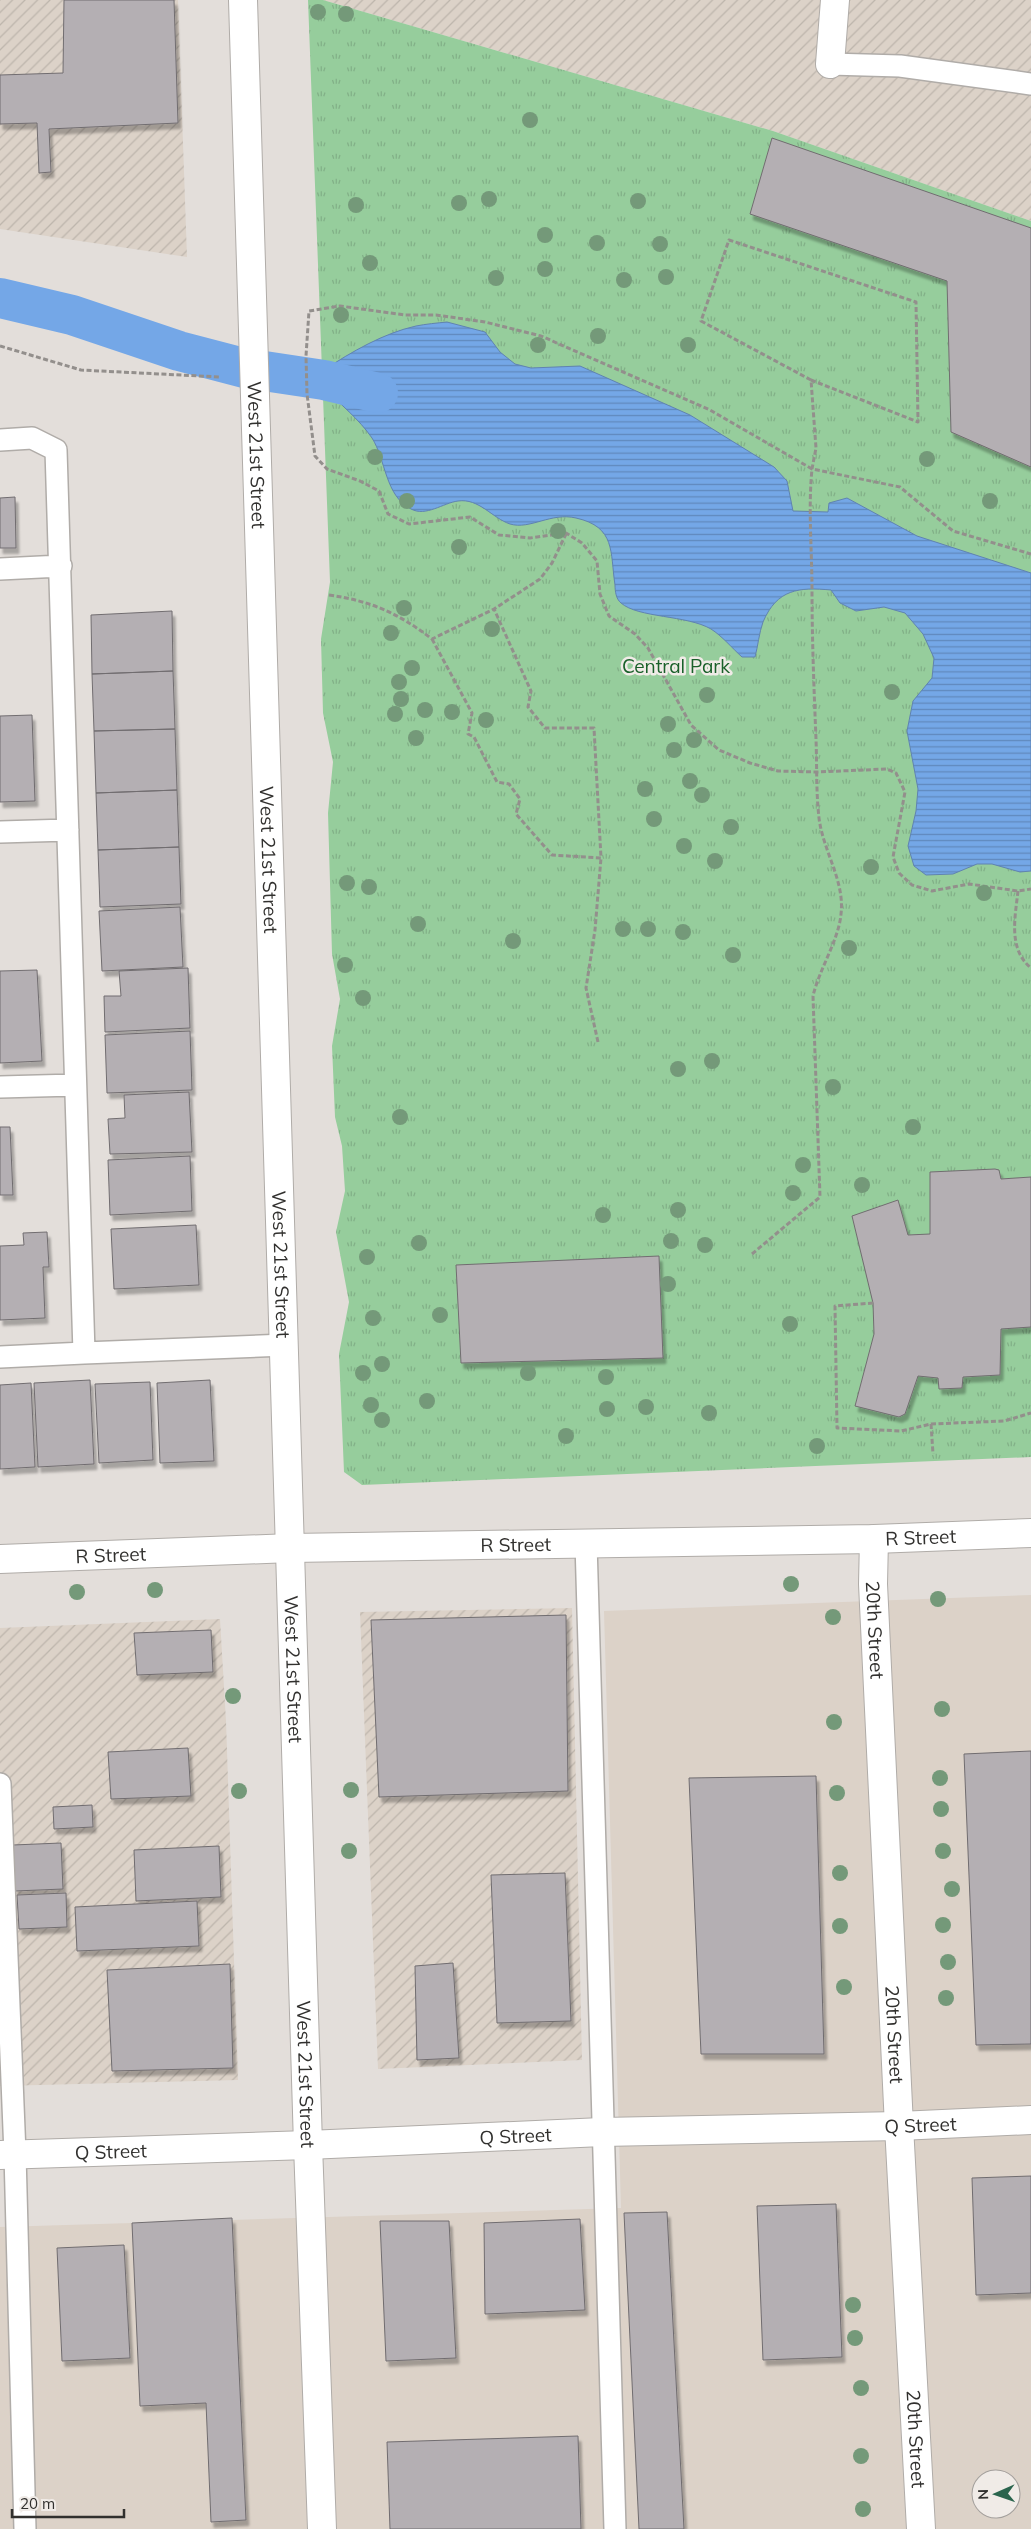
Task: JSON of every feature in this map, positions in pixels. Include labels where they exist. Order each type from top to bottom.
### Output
[{"type":"street","name":"West 21st Street","points":[[243,0],[308,2145],[322,2529]]},
{"type":"street","points":[[830,64],[835,0]]},
{"type":"street","name":"R Street","points":[[0,1559],[291,1548],[874,1539],[1031,1533]]},
{"type":"street","name":"20th Street","points":[[874,1539],[873,1584],[898,2126],[921,2529]]},
{"type":"street","name":"Q Street","points":[[7,2155],[308,2145],[602,2132],[898,2126],[1031,2120]]},
{"type":"lane","points":[[830,64],[900,66],[1031,84]]},
{"type":"lane","points":[[0,440],[32,438],[56,450],[84,1353]]},
{"type":"lane","points":[[0,569],[61,566]]},
{"type":"lane","points":[[0,832],[68,830]]},
{"type":"lane","points":[[0,1087],[75,1085]]},
{"type":"lane","points":[[0,1357],[285,1345]]},
{"type":"lane","points":[[586,1543],[615,2529]]},
{"type":"lane","points":[[0,1784],[7,2155],[25,2529]]},
{"type":"path","points":[[729,240],[916,302],[918,422],[811,380],[701,321],[729,240]]},
{"type":"path","points":[[1031,554],[953,531],[900,487],[812,469],[710,410],[540,336],[485,322],[436,315],[405,315],[340,306],[309,311],[306,356],[307,394],[315,456],[327,469],[360,481],[379,491],[388,514],[409,524],[470,517],[499,535],[530,538],[566,533],[582,542],[597,562],[600,594],[609,616],[635,634],[648,648],[691,725],[719,750],[750,763],[778,770],[817,772],[888,769],[896,773],[904,792],[893,857],[899,874],[912,885],[932,891],[969,884],[1018,891],[1031,889]]},
{"type":"path","points":[[0,346],[81,370],[186,377],[223,377]]},
{"type":"path","points":[[752,1254],[820,1197],[813,996],[818,975],[836,935],[841,914],[840,890],[819,818],[812,648],[810,495],[816,448],[811,380]]},
{"type":"path","points":[[432,638],[494,609],[540,579],[552,562],[566,533]]},
{"type":"path","points":[[329,596],[358,599],[385,609],[410,622],[432,638],[472,713],[468,734],[474,736],[497,782],[508,784],[520,799],[516,814],[552,855],[601,858]]},
{"type":"path","points":[[494,609],[531,691],[528,707],[545,728],[594,728],[601,858],[595,930],[586,988],[598,1042]]},
{"type":"path","points":[[1018,891],[1014,944],[1022,960],[1031,968]]},
{"type":"path","points":[[873,1302],[835,1306],[837,1428],[901,1431],[931,1424],[1004,1421],[1031,1413]]},
{"type":"path","points":[[931,1424],[933,1454]]},
{"type":"shaded area","points":[[0,0],[178,0],[187,257],[0,229]]},
{"type":"shaded area","points":[[323,0],[1031,0],[1031,221],[773,131]]},
{"type":"shaded area","points":[[1031,1595],[1031,2529],[0,2529],[0,2227],[621,2208],[604,1611]]},
{"type":"shaded area","points":[[572,1608],[582,2060],[378,2069],[360,1612]]},
{"type":"shaded area","points":[[220,1619],[226,1721],[238,2080],[0,2086],[0,1628]]},
{"type":"green space","name":"Central Park","points":[[308,0],[323,0],[773,131],[1031,221],[1031,1457],[362,1485],[344,1472],[339,1354],[349,1302],[336,1232],[345,1191],[342,1146],[335,1117],[332,1046],[340,999],[332,954],[328,813],[333,762],[323,713],[321,639],[330,582]]},
{"type":"water","points":[[447,322],[485,332],[500,352],[515,364],[531,368],[580,366],[690,415],[774,467],[787,481],[793,511],[828,512],[829,503],[847,498],[917,536],[1031,573],[1031,871],[1020,872],[992,864],[977,864],[953,874],[926,875],[914,866],[908,846],[916,811],[918,789],[907,731],[913,701],[932,678],[934,658],[923,634],[905,613],[884,607],[856,611],[840,603],[831,590],[809,589],[790,592],[775,603],[763,622],[755,657],[742,657],[715,632],[701,624],[639,611],[621,603],[616,592],[609,543],[605,534],[589,522],[576,518],[558,517],[518,525],[503,521],[472,502],[452,502],[429,511],[417,511],[402,503],[391,487],[372,438],[355,418],[324,388],[324,370],[357,350],[392,333],[416,326]]},
{"type":"building","points":[[64,0],[174,0],[178,123],[49,129],[51,172],[39,173],[37,123],[0,124],[0,75],[63,73]]},
{"type":"building","points":[[772,138],[1031,228],[1031,467],[951,432],[947,281],[750,214]]},
{"type":"building","points":[[15,497],[16,548],[0,548],[0,498]]},
{"type":"building","points":[[172,611],[173,671],[92,674],[91,615]]},
{"type":"building","points":[[173,671],[175,729],[94,731],[92,674]]},
{"type":"building","points":[[32,715],[35,801],[0,802],[0,716]]},
{"type":"building","points":[[175,729],[177,790],[96,793],[94,731]]},
{"type":"building","points":[[177,790],[179,847],[98,850],[96,793]]},
{"type":"building","points":[[179,847],[181,904],[100,907],[98,850]]},
{"type":"building","points":[[180,907],[183,967],[102,971],[99,911]]},
{"type":"building","points":[[188,968],[190,1028],[105,1032],[104,996],[121,996],[119,971]]},
{"type":"building","points":[[37,970],[42,1061],[0,1063],[0,971]]},
{"type":"building","points":[[190,1031],[192,1090],[107,1093],[105,1035]]},
{"type":"building","points":[[189,1092],[192,1152],[110,1154],[108,1119],[125,1118],[124,1095]]},
{"type":"building","points":[[0,1127],[10,1127],[13,1195],[0,1195]]},
{"type":"building","points":[[190,1156],[192,1211],[110,1215],[108,1160]]},
{"type":"building","points":[[999,1170],[1001,1179],[1031,1177],[1031,1327],[1001,1329],[1000,1375],[963,1377],[962,1388],[939,1389],[938,1378],[918,1376],[905,1414],[899,1417],[855,1406],[874,1334],[873,1303],[852,1216],[898,1200],[908,1235],[930,1234],[930,1172]]},
{"type":"building","points":[[196,1225],[199,1285],[114,1289],[111,1229]]},
{"type":"building","points":[[47,1232],[49,1267],[43,1267],[45,1318],[0,1320],[0,1246],[24,1245],[23,1233]]},
{"type":"building","points":[[659,1256],[663,1358],[461,1363],[456,1265]]},
{"type":"building","points":[[90,1380],[94,1464],[38,1467],[34,1383]]},
{"type":"building","points":[[210,1380],[214,1461],[160,1463],[157,1383]]},
{"type":"building","points":[[150,1382],[153,1460],[99,1463],[95,1384]]},
{"type":"building","points":[[31,1383],[35,1467],[0,1469],[0,1385]]},
{"type":"building","points":[[566,1615],[568,1791],[379,1797],[371,1620]]},
{"type":"building","points":[[211,1630],[213,1672],[137,1675],[134,1633]]},
{"type":"building","points":[[188,1748],[191,1796],[111,1799],[108,1752]]},
{"type":"building","points":[[1031,1751],[1031,2044],[976,2045],[964,1754]]},
{"type":"building","points":[[816,1776],[824,2054],[701,2054],[689,1778]]},
{"type":"building","points":[[92,1805],[93,1827],[54,1829],[53,1807]]},
{"type":"building","points":[[61,1843],[63,1889],[15,1891],[13,1845]]},
{"type":"building","points":[[219,1846],[221,1897],[136,1901],[134,1850]]},
{"type":"building","points":[[565,1873],[571,2021],[497,2023],[491,1875]]},
{"type":"building","points":[[66,1893],[67,1927],[19,1929],[17,1895]]},
{"type":"building","points":[[197,1901],[199,1946],[77,1951],[75,1907]]},
{"type":"building","points":[[453,1963],[459,2058],[417,2060],[415,1966]]},
{"type":"building","points":[[230,1964],[233,2068],[112,2071],[107,1970]]},
{"type":"building","points":[[1031,2176],[1031,2293],[976,2295],[972,2178]]},
{"type":"building","points":[[836,2204],[842,2357],[763,2360],[757,2206]]},
{"type":"building","points":[[667,2212],[684,2529],[639,2529],[624,2213]]},
{"type":"building","points":[[232,2218],[246,2520],[211,2522],[206,2403],[140,2406],[132,2223]]},
{"type":"building","points":[[580,2219],[585,2310],[485,2314],[484,2223]]},
{"type":"building","points":[[380,2221],[449,2221],[456,2358],[386,2361]]},
{"type":"building","points":[[124,2245],[130,2358],[62,2361],[57,2248]]},
{"type":"building","points":[[578,2436],[581,2529],[390,2529],[387,2442]]},
{"type":"waterway","points":[[0,298],[72,315],[179,351],[244,368],[324,380],[378,393]]}]
